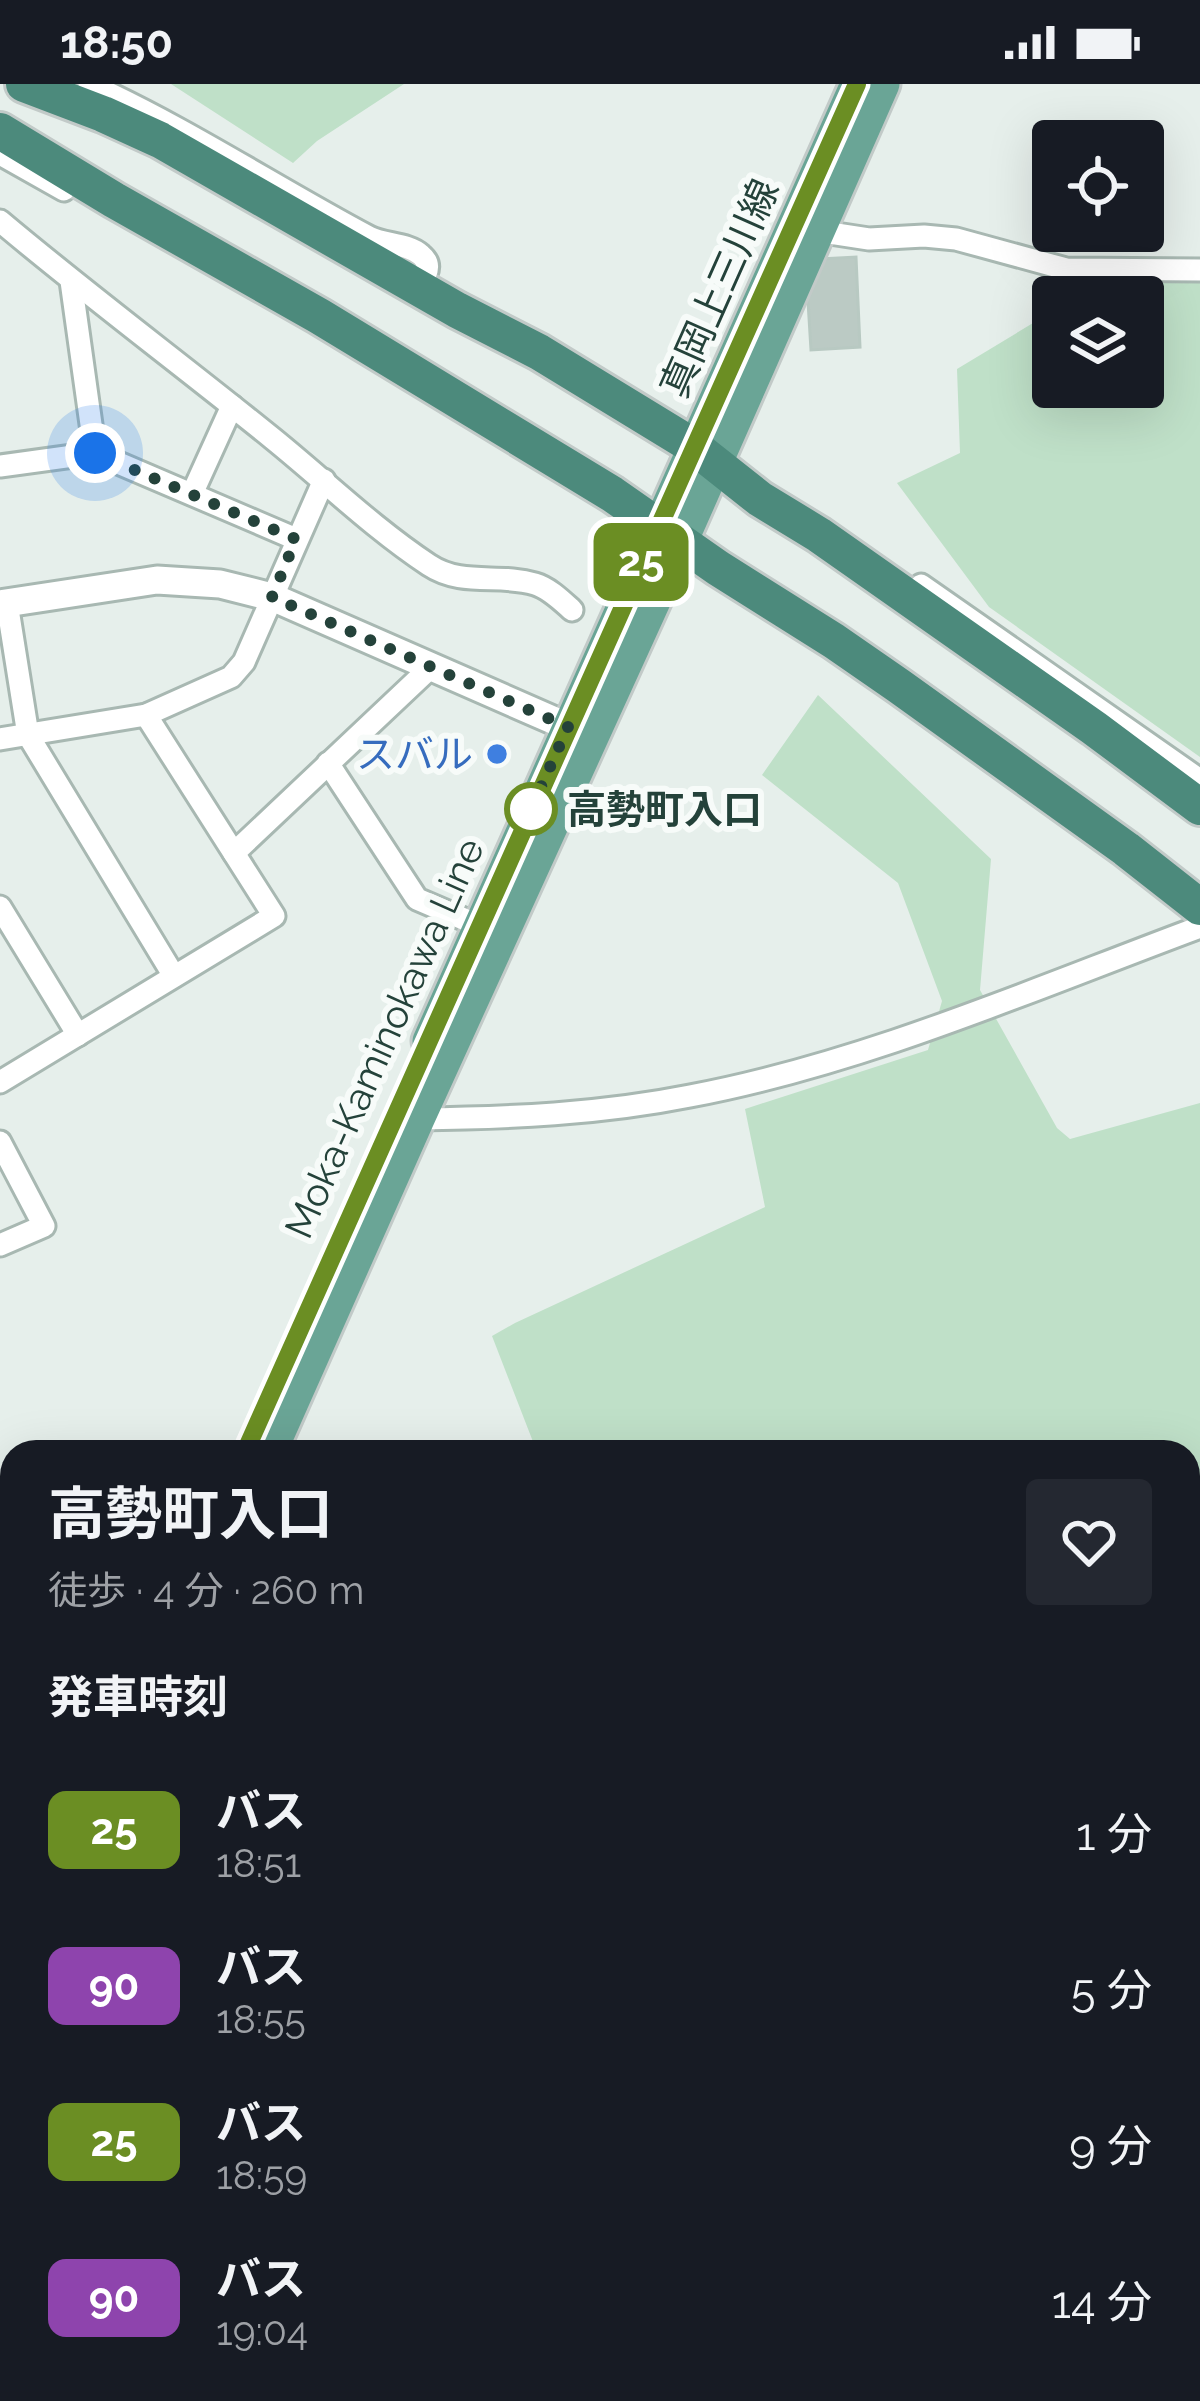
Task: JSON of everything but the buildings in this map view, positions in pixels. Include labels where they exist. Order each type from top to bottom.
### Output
[{"type":"highway","points":[[24,84],[160,140],[539,352],[704,454],[760,499],[1094,728],[1200,807]]},
{"type":"highway","points":[[0,131],[612,494],[899,686],[1200,907]]},
{"type":"main road","name":"真岡上三川線","points":[[805,229],[857,84]]},
{"type":"main road","name":"真岡上三川線","points":[[670,534],[805,229],[884,84]]},
{"type":"main road","name":"Moka-Kaminokawa Line","points":[[275,1440],[670,534]]},
{"type":"main road","name":"Moka-Kaminokawa Line","points":[[250,1440],[480,926],[580,732]]},
{"type":"street","points":[[89,84],[375,240],[418,251],[428,271],[418,287]]},
{"type":"street","points":[[0,154],[206,270]]},
{"type":"street","points":[[0,221],[436,570],[457,578],[539,584],[572,610]]},
{"type":"street","points":[[805,229],[868,239],[956,239],[1066,269],[1200,271]]},
{"type":"street","points":[[71,281],[95,453]]},
{"type":"street","points":[[191,494],[232,406]]},
{"type":"street","points":[[0,466],[95,453],[296,539]]},
{"type":"street","points":[[0,739],[146,716],[230,676],[244,662],[324,480]]},
{"type":"street","points":[[819,536],[858,545],[1200,780]]},
{"type":"street","points":[[174,976],[28,735],[4,603],[157,580],[220,584],[272,597],[580,732]]},
{"type":"street","points":[[234,853],[430,667]]},
{"type":"street","points":[[0,1082],[274,916],[146,716]]},
{"type":"street","points":[[328,763],[417,899],[480,926]]},
{"type":"street","points":[[0,907],[78,1035]]},
{"type":"street","points":[[418,1119],[520,1118],[637,1106],[785,1074],[917,1032],[1200,927]]},
{"type":"street","points":[[0,1142],[44,1226],[0,1245]]},
{"type":"green space","points":[[171,84],[404,84],[317,141],[293,163]]},
{"type":"green space","points":[[1164,278],[1200,278],[1200,757],[989,607],[897,483],[960,453],[957,369],[1032,324],[1032,408],[1164,408]]},
{"type":"green space","points":[[818,695],[991,859],[980,990],[1057,1128],[1070,1139],[1200,1103],[1200,1440],[532,1440],[492,1336],[765,1207],[745,1109],[928,1050],[942,1001],[898,883],[762,775]]},
{"type":"bus line","name":"25","points":[[250,1440],[857,84]]},
{"type":"place","name":"スバル","points":[[497,754]]},
{"type":"place","name":"高勢町入口","points":[[531,809]]},
{"type":"route","points":[[95,453],[296,539],[272,597],[568,727],[531,809]]}]
